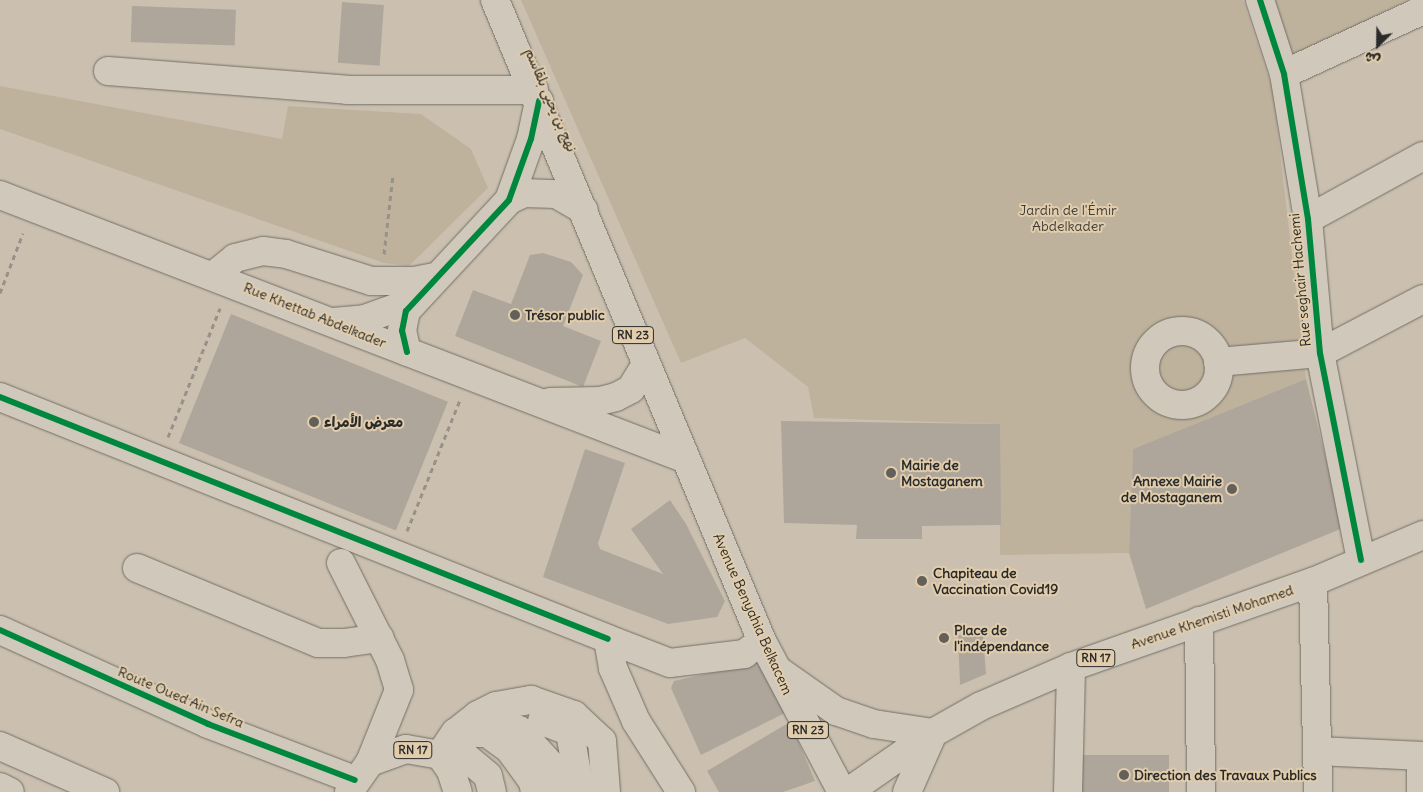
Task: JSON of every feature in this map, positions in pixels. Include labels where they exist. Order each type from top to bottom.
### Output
[{"type":"street","name":"نهج بن يحيى بلقاسم","points":[[495,0],[584,210],[645,366],[686,459]]},
{"type":"street","name":"Rue seghair Hachemi","points":[[1260,0],[1284,74],[1308,219],[1320,354],[1361,560]]},
{"type":"street","points":[[1284,74],[1423,10]]},
{"type":"street","points":[[108,71],[347,90],[536,96],[531,139],[510,200]]},
{"type":"street","points":[[1308,219],[1423,156]]},
{"type":"street","points":[[407,352],[402,321],[412,302],[510,200],[524,193],[548,192],[571,200],[584,210]]},
{"type":"street","name":"Rue Khettab Abdelkader","points":[[0,196],[33,206],[686,459]]},
{"type":"street","points":[[222,279],[235,258],[263,251],[286,254],[349,277],[381,281],[414,281],[435,276]]},
{"type":"street","points":[[1218,362],[1320,354],[1423,299]]},
{"type":"street","points":[[333,322],[365,319],[412,302]]},
{"type":"street","points":[[536,402],[600,401],[616,397],[630,389],[645,366]]},
{"type":"street","points":[[0,397],[670,663],[744,654],[762,641]]},
{"type":"street","name":"Avenue Benyahia Belkacem","points":[[686,459],[774,667],[842,792]]},
{"type":"street","name":"Avenue Khemisti Mohamed","points":[[848,792],[933,733],[981,706],[1071,667],[1313,582],[1361,560],[1423,536]]},
{"type":"street","points":[[1361,560],[1423,545]]},
{"type":"street","points":[[341,563],[380,638],[399,690],[358,778]]},
{"type":"street","points":[[136,568],[318,643],[380,638]]},
{"type":"street","points":[[1313,582],[1318,792]]},
{"type":"street","points":[[1200,621],[1200,792]]},
{"type":"street","name":"Route Oued Ain Sefra","points":[[0,630],[208,724],[358,778]]},
{"type":"street","points":[[608,639],[613,668],[636,721],[682,792]]},
{"type":"street","points":[[774,667],[836,711],[874,724],[933,733],[907,792]]},
{"type":"street","points":[[1068,792],[1071,667]]},
{"type":"street","points":[[440,755],[455,733],[487,711],[531,700],[574,715],[602,741],[606,792]]},
{"type":"street","points":[[487,711],[519,730],[551,765],[556,792]]},
{"type":"street","points":[[487,711],[570,732],[580,792]]},
{"type":"street","points":[[455,733],[487,732],[510,750],[533,782],[536,792]]},
{"type":"street","points":[[0,746],[105,792]]},
{"type":"street","name":"RN 17","points":[[358,778],[406,748],[440,755],[451,771],[458,792]]},
{"type":"street","points":[[1317,751],[1422,756],[1421,792]]},
{"type":"street","points":[[440,755],[462,753],[488,776],[492,792]]},
{"type":"street","points":[[0,787],[10,792]]},
{"type":"path","points":[[381,281],[394,176]]},
{"type":"path","points":[[0,293],[33,206]]},
{"type":"path","points":[[159,460],[222,279]]},
{"type":"path","points":[[397,555],[469,376]]},
{"type":"green space","name":"Jardin de l'Émir Abdelkader","points":[[521,0],[1243,0],[1273,90],[1306,379],[1133,449],[1129,553],[1000,555],[1000,424],[814,418],[808,387],[745,338],[681,363]]},
{"type":"green space","points":[[1274,0],[1408,0],[1292,58]]},
{"type":"green space","points":[[0,86],[282,139],[288,106],[421,114],[471,149],[488,188],[409,266],[384,263],[0,129]]},
{"type":"building","points":[[342,2],[384,5],[380,66],[338,63]]},
{"type":"building","points":[[132,6],[236,10],[235,46],[131,42]]},
{"type":"building","name":"Trésor public","points":[[543,253],[571,262],[583,275],[563,326],[601,341],[583,387],[455,336],[473,290],[511,304],[530,255]]},
{"type":"building","name":"معرض الأمراء","points":[[231,314],[448,402],[396,531],[179,443]]},
{"type":"building","name":"Annexe Mairie de Mostaganem","points":[[1306,379],[1343,528],[1146,609],[1129,553],[1133,449]]},
{"type":"building","name":"Mairie de Mostaganem","points":[[781,421],[1000,424],[1001,525],[922,526],[922,539],[856,539],[857,525],[784,523]]},
{"type":"building","points":[[585,449],[625,463],[598,543],[600,549],[663,574],[631,529],[670,500],[686,524],[725,601],[717,617],[668,624],[543,577]]},
{"type":"building","points":[[958,635],[983,635],[986,674],[960,685]]},
{"type":"building","points":[[759,662],[789,711],[701,755],[671,688],[674,681]]},
{"type":"building","points":[[790,722],[815,781],[783,792],[719,792],[707,771]]},
{"type":"building","name":"Direction des Travaux Publics","points":[[1079,755],[1169,755],[1169,792],[1079,792]]},
{"type":"cycle path","points":[[1260,0],[1284,74],[1308,219],[1320,353],[1361,560]]},
{"type":"cycle path","points":[[407,352],[402,331],[406,311],[509,200],[531,139],[539,101]]},
{"type":"cycle path","points":[[0,397],[608,639]]},
{"type":"cycle path","points":[[0,630],[208,724],[355,780]]},
{"type":"place","name":"Trésor public","points":[[515,315]]},
{"type":"place","name":"معرض الأمراء","points":[[314,422]]},
{"type":"place","name":"Mairie de Mostaganem","points":[[891,473]]},
{"type":"place","name":"Annexe Mairie de Mostaganem","points":[[1232,489]]},
{"type":"place","name":"Chapiteau de Vaccination Covid19","points":[[922,581]]},
{"type":"place","name":"Place de l'indépendance","points":[[944,638]]},
{"type":"place","name":"Direction des Travaux Publics","points":[[1124,775]]}]
